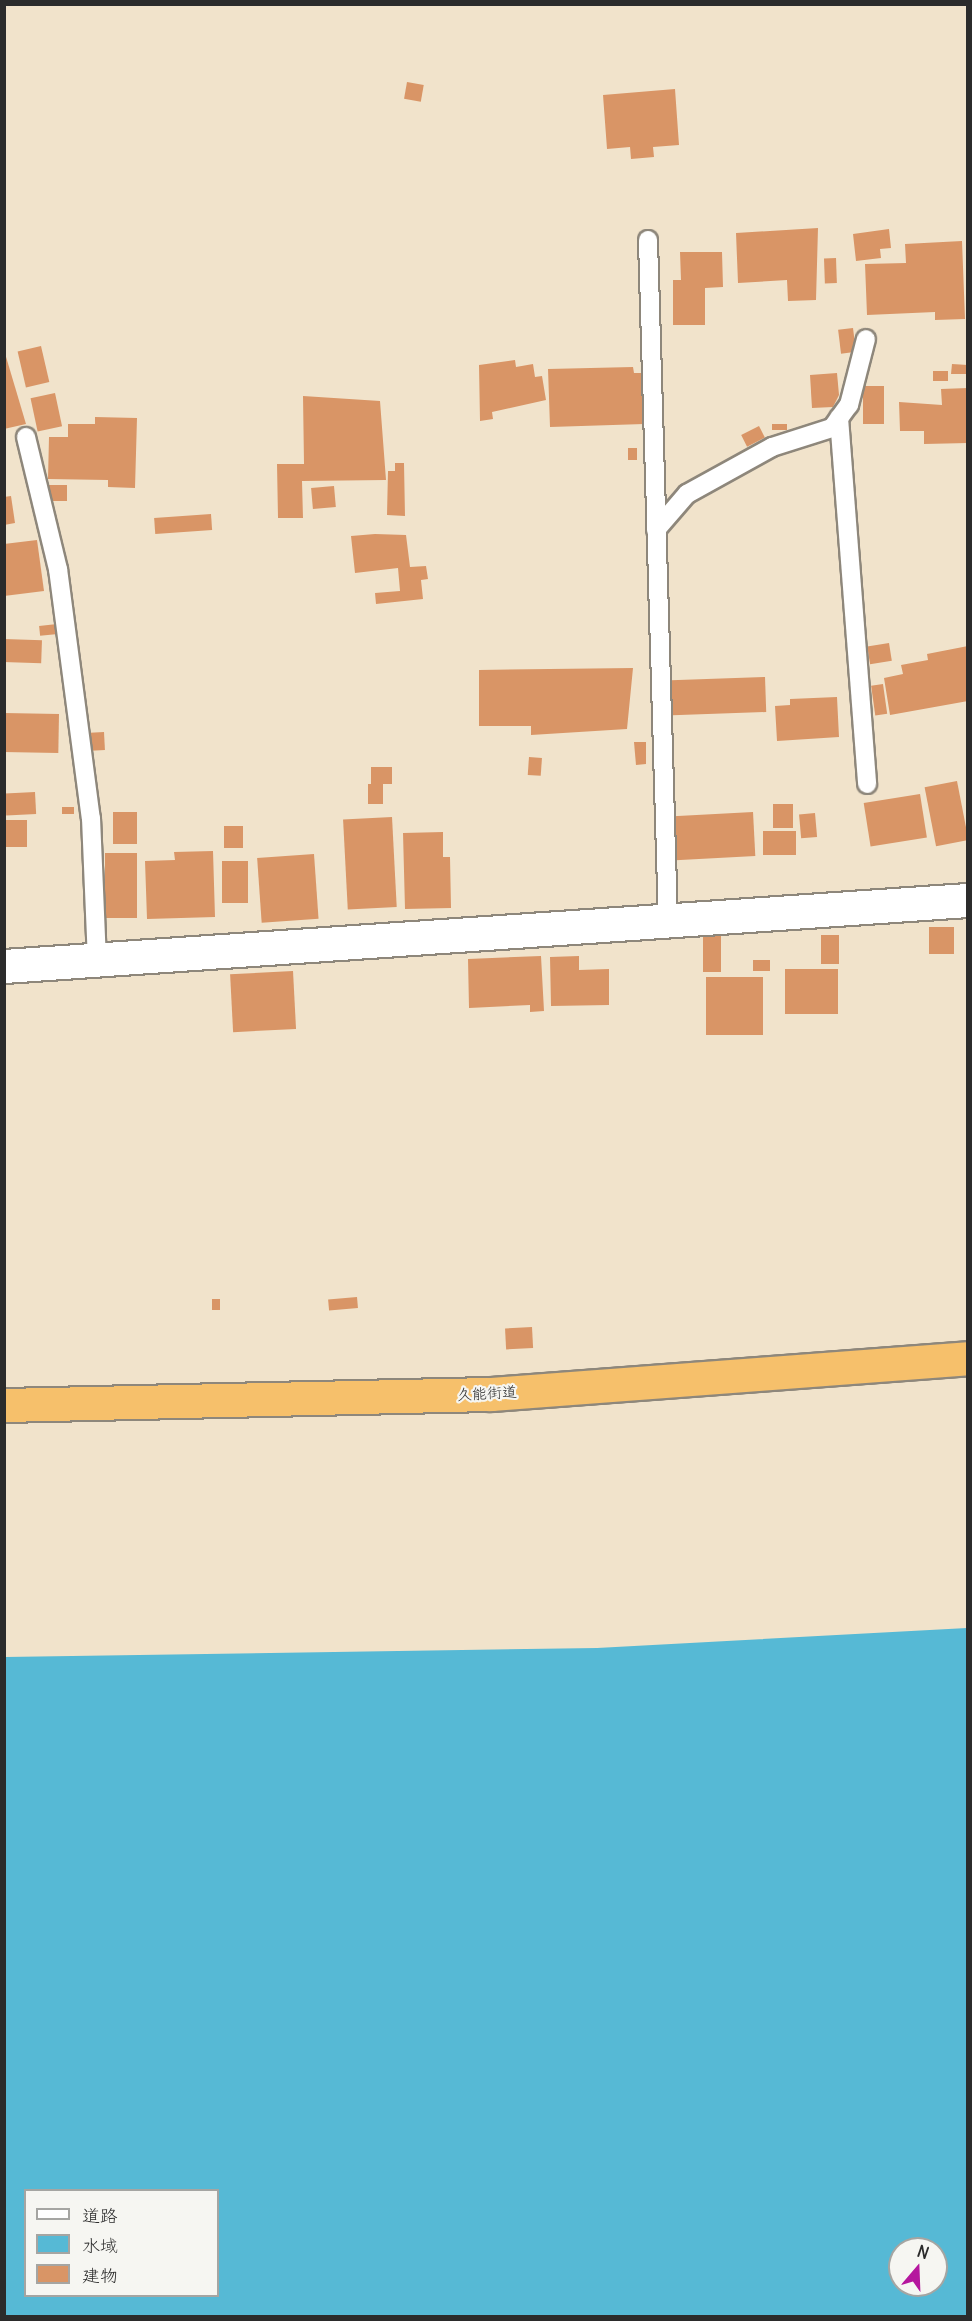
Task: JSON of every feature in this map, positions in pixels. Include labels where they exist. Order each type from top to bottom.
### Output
[{"type":"highway","name":"久能街道","points":[[4,1405],[491,1394],[968,1358]]},
{"type":"street","points":[[4,966],[968,900]]},
{"type":"lane","points":[[648,240],[668,922]]},
{"type":"lane","points":[[656,530],[687,494],[772,447],[832,428],[849,405],[866,339]]},
{"type":"lane","points":[[839,418],[867,784]]},
{"type":"lane","points":[[27,437],[60,581],[91,818],[98,960]]},
{"type":"water","points":[[967,1628],[967,2316],[5,2316],[5,1657],[597,1648]]},
{"type":"building","points":[[407,82],[424,85],[421,102],[404,99]]},
{"type":"building","points":[[675,89],[679,145],[653,147],[654,157],[631,159],[630,147],[607,149],[603,95]]},
{"type":"building","points":[[818,228],[816,300],[788,301],[787,280],[738,283],[736,233]]},
{"type":"building","points":[[889,229],[891,248],[880,249],[881,258],[856,261],[853,234]]},
{"type":"building","points":[[962,241],[965,319],[935,320],[935,312],[867,315],[865,264],[906,263],[905,244]]},
{"type":"building","points":[[680,252],[722,252],[723,287],[705,288],[705,325],[673,325],[673,280],[681,280]]},
{"type":"building","points":[[824,258],[836,258],[837,283],[825,283]]},
{"type":"building","points":[[853,328],[856,352],[841,354],[838,330]]},
{"type":"building","points":[[41,346],[49,382],[26,387],[18,351]]},
{"type":"building","points":[[4,350],[26,424],[4,429]]},
{"type":"building","points":[[515,360],[516,367],[533,364],[535,377],[542,376],[546,400],[492,412],[493,419],[480,421],[479,365]]},
{"type":"building","points":[[952,364],[968,365],[968,374],[951,374]]},
{"type":"building","points":[[633,367],[634,373],[642,373],[644,424],[550,427],[548,369]]},
{"type":"building","points":[[933,371],[948,371],[948,381],[933,381]]},
{"type":"building","points":[[837,373],[839,395],[833,407],[812,408],[810,375]]},
{"type":"building","points":[[863,386],[884,386],[884,424],[863,424]]},
{"type":"building","points":[[968,388],[968,443],[924,444],[924,431],[900,431],[899,402],[942,405],[941,389]]},
{"type":"building","points":[[55,393],[62,426],[38,431],[31,398]]},
{"type":"building","points":[[303,396],[380,401],[386,480],[302,481],[303,518],[278,518],[277,464],[304,464]]},
{"type":"building","points":[[95,417],[137,418],[135,488],[108,487],[108,480],[48,479],[49,437],[68,437],[68,424],[95,424]]},
{"type":"building","points":[[772,424],[787,424],[787,430],[772,430]]},
{"type":"building","points":[[759,426],[765,438],[747,447],[741,435]]},
{"type":"building","points":[[628,448],[637,448],[637,460],[628,460]]},
{"type":"building","points":[[395,463],[404,463],[405,516],[387,515],[388,471],[395,471]]},
{"type":"building","points":[[47,485],[67,485],[67,501],[47,501]]},
{"type":"building","points":[[334,486],[336,507],[313,509],[311,488]]},
{"type":"building","points":[[11,496],[15,523],[4,525],[4,497]]},
{"type":"building","points":[[211,514],[212,530],[155,534],[154,518]]},
{"type":"building","points":[[406,535],[410,567],[426,566],[428,579],[421,580],[423,599],[376,604],[375,593],[400,591],[398,568],[355,573],[351,536]]},
{"type":"building","points":[[37,540],[44,591],[4,596],[4,544]]},
{"type":"building","points":[[57,624],[58,634],[40,636],[39,626]]},
{"type":"building","points":[[4,639],[42,640],[41,663],[4,662]]},
{"type":"building","points":[[889,643],[892,661],[870,664],[867,646]]},
{"type":"building","points":[[968,646],[968,701],[890,715],[884,678],[903,674],[901,665],[928,660],[927,654]]},
{"type":"building","points":[[633,668],[627,729],[531,735],[531,726],[479,726],[479,670]]},
{"type":"building","points":[[765,677],[766,712],[672,715],[671,680]]},
{"type":"building","points":[[883,684],[887,714],[875,715],[871,686]]},
{"type":"building","points":[[837,697],[839,737],[777,741],[775,706],[790,705],[790,699]]},
{"type":"building","points":[[4,713],[59,714],[58,753],[4,752]]},
{"type":"building","points":[[104,732],[105,750],[91,751],[90,733]]},
{"type":"building","points":[[634,742],[646,742],[646,764],[636,765]]},
{"type":"building","points":[[529,757],[542,758],[541,776],[528,775]]},
{"type":"building","points":[[371,767],[392,767],[392,784],[371,784]]},
{"type":"building","points":[[957,781],[968,840],[936,846],[925,787]]},
{"type":"building","points":[[368,784],[383,784],[383,804],[368,804]]},
{"type":"building","points":[[35,792],[36,814],[6,816],[5,794]]},
{"type":"building","points":[[920,794],[927,837],[871,846],[864,803]]},
{"type":"building","points":[[773,804],[793,804],[793,828],[773,828]]},
{"type":"building","points":[[62,807],[74,807],[74,814],[62,814]]},
{"type":"building","points":[[113,812],[137,812],[137,844],[113,844]]},
{"type":"building","points":[[753,812],[755,856],[675,860],[673,816]]},
{"type":"building","points":[[815,813],[817,837],[801,838],[799,814]]},
{"type":"building","points":[[392,817],[397,907],[348,909],[343,820]]},
{"type":"building","points":[[4,820],[27,820],[27,847],[4,847]]},
{"type":"building","points":[[224,826],[243,826],[243,848],[224,848]]},
{"type":"building","points":[[763,831],[796,831],[796,855],[763,855]]},
{"type":"building","points":[[443,832],[443,857],[450,857],[451,908],[405,909],[403,833]]},
{"type":"building","points":[[213,851],[215,917],[147,919],[145,861],[175,860],[174,852]]},
{"type":"building","points":[[105,853],[137,853],[137,918],[105,918]]},
{"type":"building","points":[[314,854],[319,919],[262,923],[257,858]]},
{"type":"building","points":[[222,861],[248,861],[248,903],[222,903]]},
{"type":"building","points":[[929,927],[954,927],[954,954],[929,954]]},
{"type":"building","points":[[703,935],[721,935],[721,972],[703,972]]},
{"type":"building","points":[[821,935],[839,935],[839,964],[821,964]]},
{"type":"building","points":[[541,956],[544,1011],[530,1012],[530,1005],[469,1008],[468,959]]},
{"type":"building","points":[[579,956],[579,970],[609,969],[609,1005],[551,1006],[550,957]]},
{"type":"building","points":[[753,960],[770,960],[770,971],[753,971]]},
{"type":"building","points":[[785,969],[838,969],[838,1014],[785,1014]]},
{"type":"building","points":[[293,971],[296,1029],[233,1032],[230,974]]},
{"type":"building","points":[[706,977],[763,977],[763,1035],[706,1035]]},
{"type":"building","points":[[357,1297],[358,1308],[329,1310],[328,1300]]},
{"type":"building","points":[[212,1299],[220,1299],[220,1310],[212,1310]]},
{"type":"building","points":[[532,1327],[533,1348],[506,1349],[505,1328]]}]
